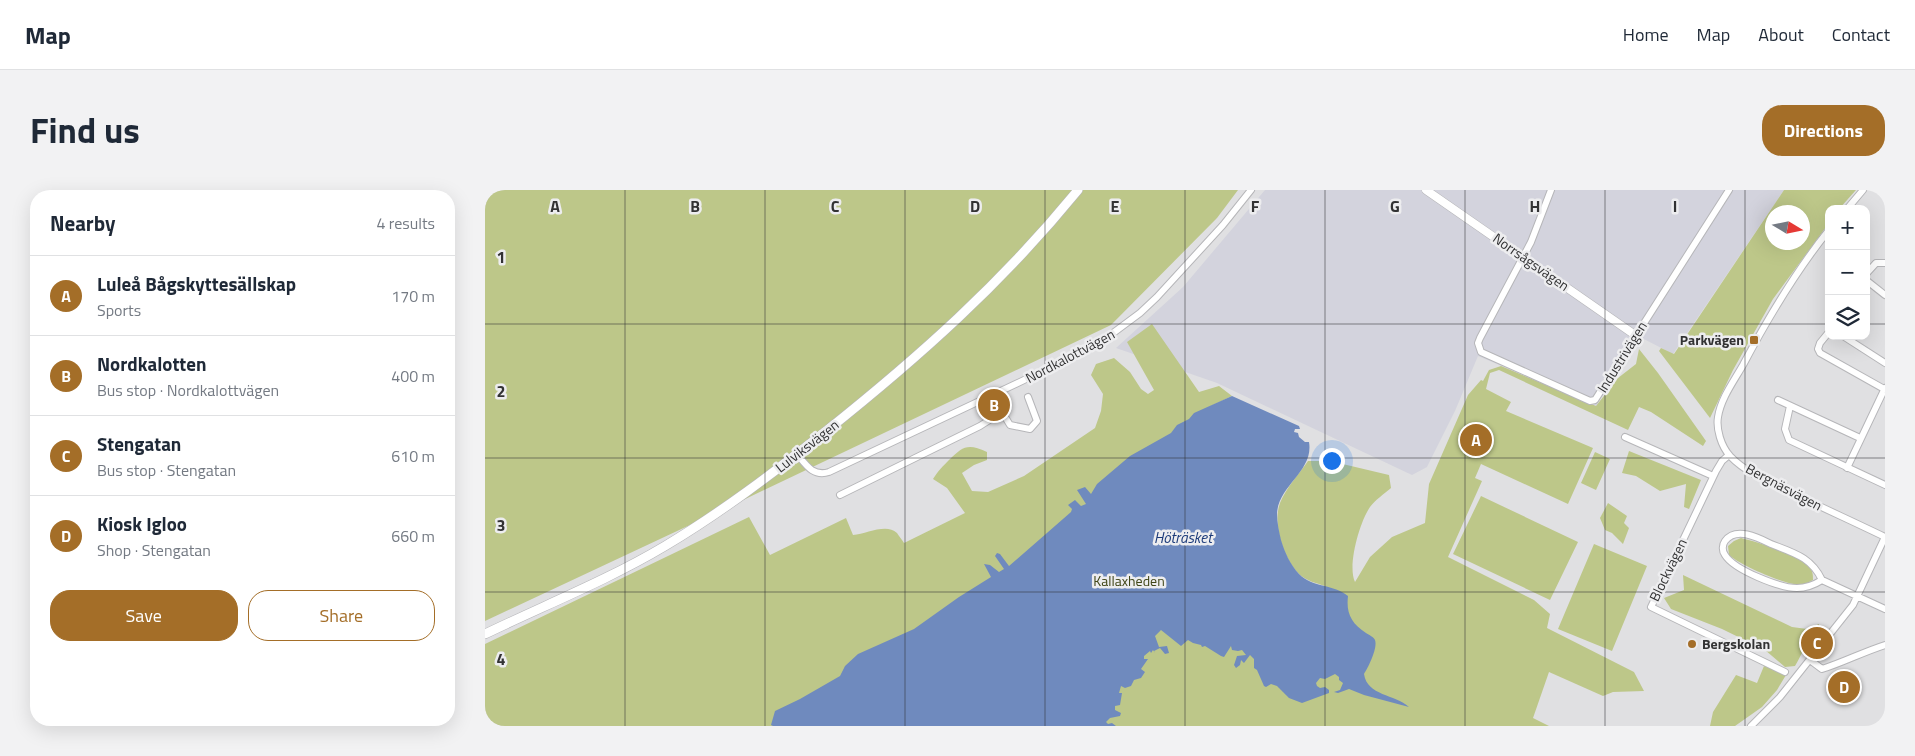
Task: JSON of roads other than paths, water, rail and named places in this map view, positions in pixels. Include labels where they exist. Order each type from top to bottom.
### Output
[{"type":"main road","name":"Lulviksvägen","points":[[485,634],[664,547],[719,512],[797,454],[913,360],[971,307],[1019,258],[1079,190]]},
{"type":"street","name":"Nordkalottvägen","points":[[797,454],[813,471],[821,474],[829,472],[1098,344],[1123,327],[1157,297],[1223,225],[1251,190]]},
{"type":"street","name":"Norrsågsvägen","points":[[1427,190],[1635,335]]},
{"type":"street","points":[[1523,257],[1531,242],[1551,190]]},
{"type":"street","name":"Industrivägen","points":[[1523,257],[1478,343],[1481,352],[1590,401],[1595,400],[1729,190]]},
{"type":"street","points":[[1850,205],[1863,190]]},
{"type":"street","points":[[1729,455],[1724,446],[1719,428],[1719,416],[1723,401],[1788,286],[1825,235]]},
{"type":"street","points":[[1870,270],[1876,263],[1885,263]]},
{"type":"street","points":[[1870,283],[1885,295]]},
{"type":"street","points":[[1825,338],[1819,346],[1820,354],[1885,389],[1847,468]]},
{"type":"street","points":[[1849,340],[1885,363]]},
{"type":"street","points":[[839,495],[980,426],[1002,412],[1010,425],[1031,429],[1037,421],[1028,397]]},
{"type":"street","points":[[1778,400],[1860,438]]},
{"type":"street","points":[[1790,406],[1785,429],[1789,440],[1885,485]]},
{"type":"street","points":[[1625,437],[1713,476]]},
{"type":"street","name":"Blockvägen","points":[[1729,455],[1719,465],[1713,476],[1651,607],[1785,672]]},
{"type":"street","name":"Bergnäsvägen","points":[[1729,455],[1745,468],[1769,482],[1885,537]]},
{"type":"street","points":[[1822,580],[1807,588],[1795,589],[1776,584],[1751,574],[1731,562],[1723,551],[1724,542],[1730,536],[1736,534],[1745,534],[1759,538],[1807,560],[1816,567],[1822,580],[1885,609]]},
{"type":"street","points":[[1751,726],[1780,697],[1853,605],[1885,537]]},
{"type":"street","points":[[1809,660],[1822,669],[1885,645]]},
{"type":"water","name":"Höträsket","points":[[1232,396],[1299,426],[1300,429],[1295,429],[1294,432],[1298,433],[1299,437],[1305,442],[1309,442],[1309,452],[1302,470],[1279,503],[1277,520],[1284,549],[1299,574],[1311,582],[1336,589],[1348,596],[1349,613],[1353,621],[1373,637],[1376,644],[1364,674],[1366,681],[1376,691],[1396,699],[1409,707],[1349,689],[1338,693],[1334,692],[1340,690],[1343,683],[1335,674],[1325,679],[1320,678],[1316,683],[1320,688],[1325,687],[1329,690],[1329,693],[1302,703],[1289,698],[1277,686],[1271,684],[1266,687],[1264,686],[1257,670],[1254,668],[1254,659],[1250,655],[1244,663],[1241,660],[1240,665],[1236,668],[1234,665],[1237,656],[1246,655],[1242,650],[1232,650],[1231,646],[1224,657],[1205,646],[1202,647],[1188,640],[1181,646],[1161,630],[1155,636],[1159,647],[1167,646],[1169,653],[1165,654],[1160,648],[1154,651],[1155,653],[1153,650],[1151,653],[1150,651],[1144,656],[1144,659],[1148,659],[1141,669],[1145,672],[1141,678],[1134,680],[1131,686],[1125,688],[1121,686],[1119,693],[1122,693],[1120,705],[1115,706],[1115,710],[1121,713],[1120,716],[1110,718],[1106,722],[1116,726],[771,725],[775,711],[840,676],[845,666],[858,654],[914,629],[991,577],[984,564],[990,565],[999,572],[1004,569],[995,556],[997,553],[1000,554],[1009,566],[1071,512],[1072,509],[1068,505],[1075,500],[1081,506],[1086,504],[1077,490],[1085,487],[1091,494],[1097,484],[1130,456],[1171,433],[1177,425],[1189,419],[1194,413]]},
{"type":"place","name":"Parkvägen","points":[[1754,340]]},
{"type":"place","name":"Nordkalotten","points":[[994,405]]},
{"type":"place","name":"Luleå Bågskyttesällskap","points":[[1476,440]]},
{"type":"place","name":"Stengatan","points":[[1817,643]]},
{"type":"place","name":"Bergskolan","points":[[1692,644]]},
{"type":"place","name":"Kiosk Igloo","points":[[1844,687]]},
{"type":"park label","name":"Kallaxheden","points":[[1129,581]]}]
